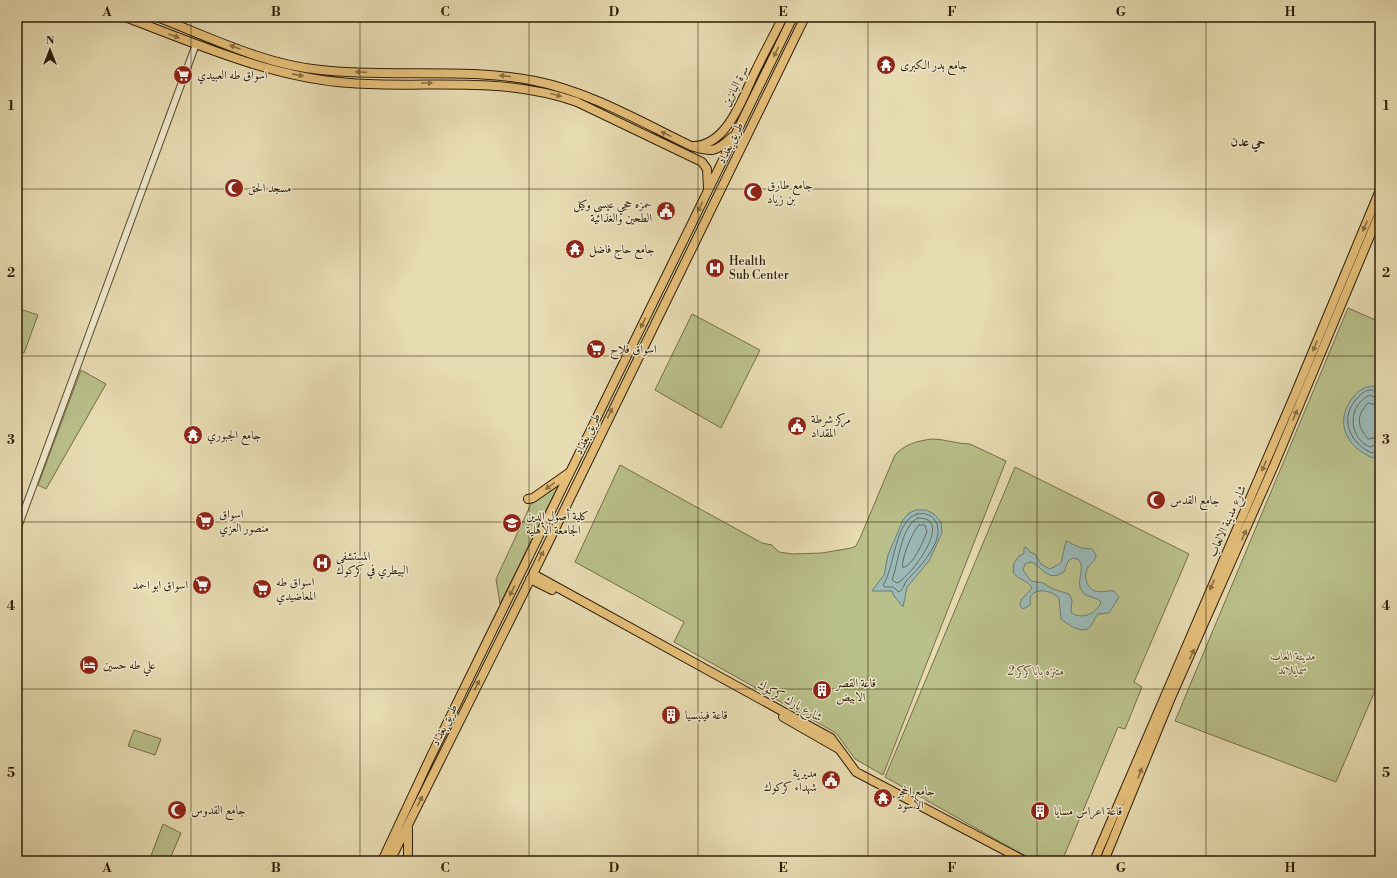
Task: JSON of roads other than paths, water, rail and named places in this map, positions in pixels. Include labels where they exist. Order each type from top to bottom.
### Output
[{"type":"main road","points":[[125,17],[196,44],[292,74],[351,83],[502,85],[556,95],[577,102],[686,154],[705,165],[708,174],[708,192]]},
{"type":"main road","points":[[157,17],[279,64],[320,70],[503,76],[536,81],[577,92],[691,146],[713,151],[722,146],[737,133]]},
{"type":"main road","name":"سرة البانزين","points":[[691,146],[701,145],[715,138],[740,107],[755,72],[783,17]]},
{"type":"main road","name":"طريق بغداد","points":[[390,861],[393,846],[570,471],[793,17]]},
{"type":"main road","name":"طريق بغداد","points":[[381,861],[408,825],[805,17]]},
{"type":"main road","points":[[388,73],[388,83]]},
{"type":"main road","points":[[686,154],[691,146]]},
{"type":"main road","name":"شارع مدينة الالعاب","points":[[1104,861],[1129,789],[1380,191]]},
{"type":"main road","name":"شارع مدينة الالعاب","points":[[1094,861],[1170,700],[1275,462],[1380,212]]},
{"type":"main road","points":[[593,424],[602,429]]},
{"type":"main road","points":[[528,499],[533,498],[570,471]]},
{"type":"main road","name":"شارع بارك كركوك","points":[[531,576],[832,738],[856,772],[1025,861]]},
{"type":"main road","points":[[408,825],[408,861]]},
{"type":"street","points":[[17,530],[196,44]]},
{"type":"water","points":[[1375,386],[1380,394],[1380,450],[1373,458],[1356,447],[1350,440],[1344,424],[1344,415],[1348,405],[1359,391],[1363,388]]},
{"type":"water","points":[[916,510],[926,510],[934,514],[941,522],[942,533],[929,561],[907,587],[903,607],[892,591],[872,591],[884,575],[888,555],[903,520],[909,513]]},
{"type":"water","points":[[1066,541],[1081,548],[1092,549],[1096,557],[1086,570],[1086,581],[1089,587],[1100,592],[1114,591],[1119,597],[1109,613],[1098,614],[1090,627],[1086,630],[1074,628],[1061,619],[1059,599],[1050,592],[1041,591],[1033,593],[1030,598],[1030,605],[1023,609],[1020,606],[1021,600],[1032,588],[1028,583],[1015,575],[1013,572],[1014,563],[1019,556],[1024,554],[1024,548],[1026,547],[1030,552],[1035,554],[1041,564],[1050,569],[1061,563]],"holes":[[[1073,558],[1079,560],[1081,564],[1080,587],[1082,591],[1086,595],[1101,602],[1093,612],[1084,616],[1075,615],[1071,612],[1072,600],[1069,594],[1053,589],[1043,583],[1031,581],[1023,570],[1025,564],[1031,562],[1045,573],[1053,576],[1064,572],[1068,561]]]},
{"type":"place","name":"جامع بدر الكبرى","points":[[886,65]]},
{"type":"place","name":"اسواق طه العبيدي","points":[[183,75]]},
{"type":"place","name":"مسجد الحق","points":[[234,188]]},
{"type":"place","name":"جامع طارق بن زياد","points":[[753,192]]},
{"type":"place","name":"حمزه حجي عيسى وكيل الطحين والغذائية","points":[[666,211]]},
{"type":"place","name":"جامع حاج فاضل","points":[[575,249]]},
{"type":"place","name":"Health Sub Center","points":[[715,268]]},
{"type":"place","name":"اسواق فلاح","points":[[596,349]]},
{"type":"place","name":"مركز شرطة المقداد","points":[[797,426]]},
{"type":"place","name":"جامع الجبوري","points":[[193,435]]},
{"type":"place","name":"جامع القدس","points":[[1156,500]]},
{"type":"place","name":"اسواق منصور العزي","points":[[205,521]]},
{"type":"place","name":"كلية أصول الدين الجامعة الأهلية","points":[[512,523]]},
{"type":"place","name":"المستشفى البيطري في كركوك","points":[[322,563]]},
{"type":"place","name":"اسواق ابو احمد","points":[[202,585]]},
{"type":"place","name":"اسواق طه المعاضيدي","points":[[262,589]]},
{"type":"place","name":"علي طه حسين","points":[[89,665]]},
{"type":"place","name":"قاعة القصر الابيض","points":[[822,690]]},
{"type":"place","name":"قاعة فينيسيا","points":[[671,715]]},
{"type":"place","name":"مديرية شهداء كركوك","points":[[831,780]]},
{"type":"place","name":"جامع الحجر الاسود","points":[[883,798]]},
{"type":"place","name":"جامع القدوس","points":[[177,810]]},
{"type":"place","name":"قاعة اعراس مسايا","points":[[1040,811]]},
{"type":"district","name":"حي عدن","points":[[1248,141]]},
{"type":"park label","name":"مدينة العاب سمايلاند","points":[[1293,663]]},
{"type":"park label","name":"متنزه باباكركر 2","points":[[1036,671]]}]
